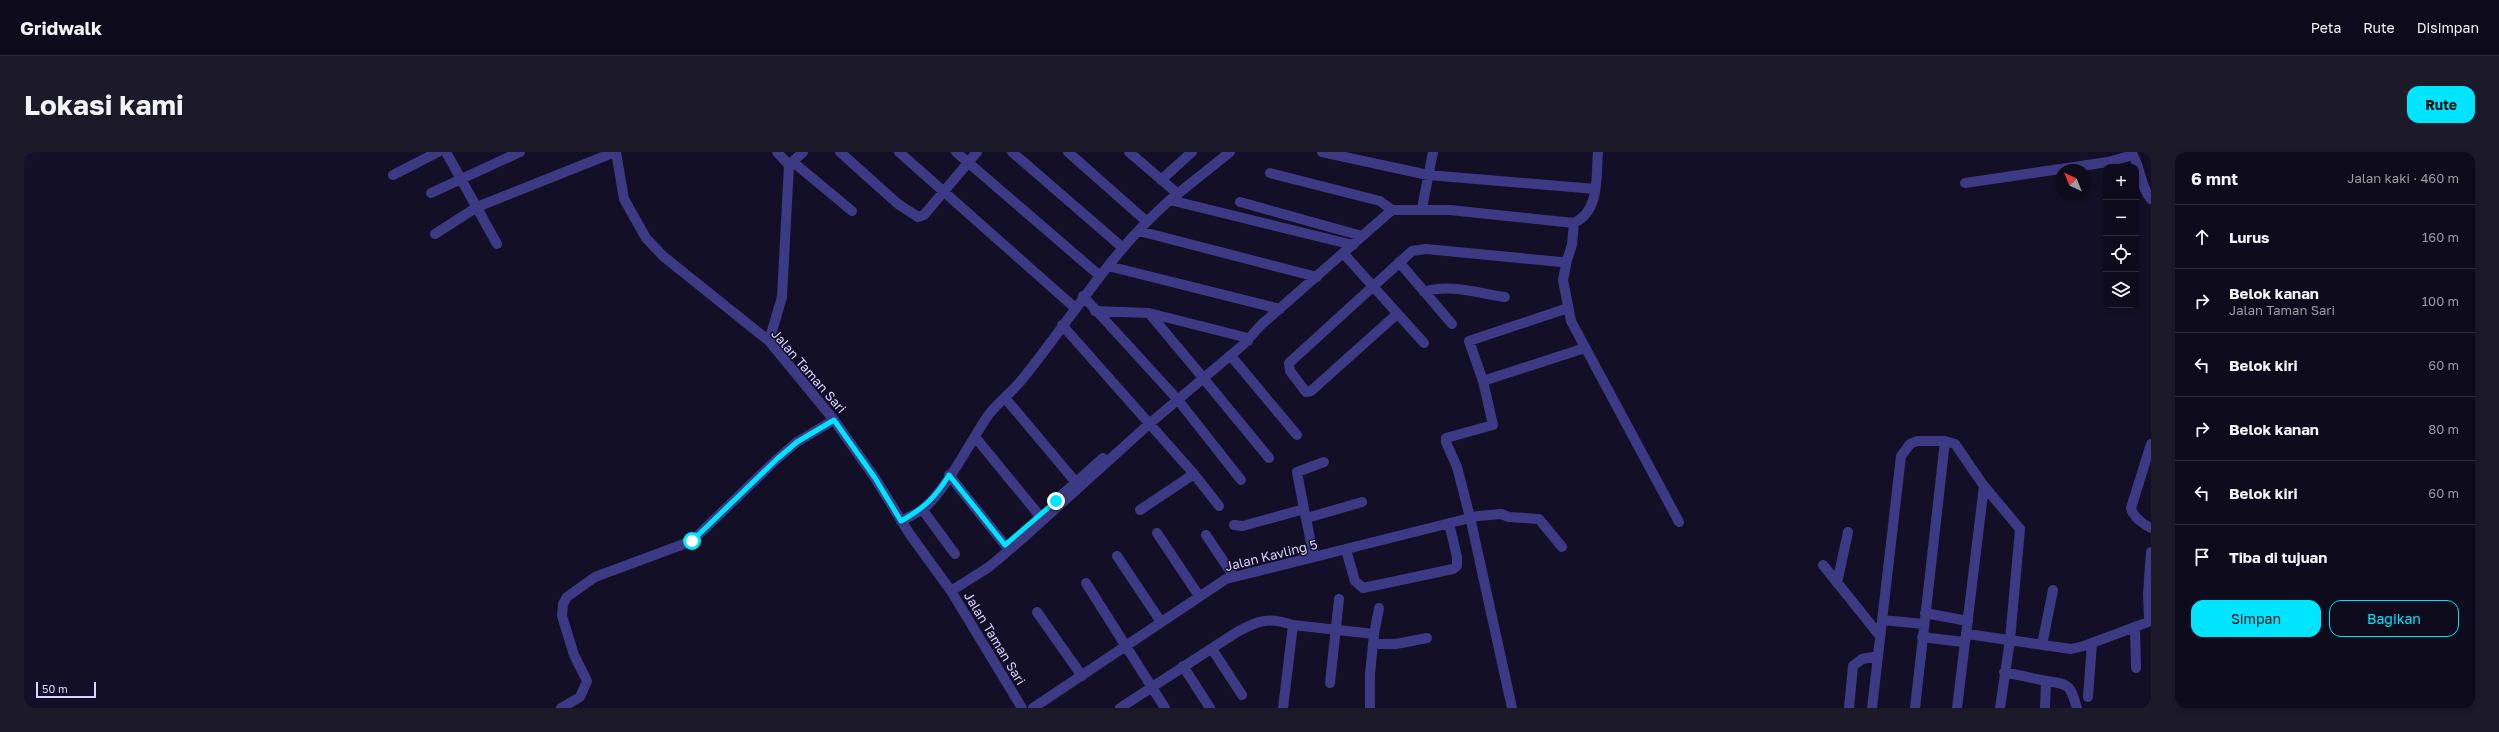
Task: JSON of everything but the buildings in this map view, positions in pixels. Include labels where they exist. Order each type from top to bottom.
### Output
[{"type":"street","points":[[393,175],[438,152]]},
{"type":"street","points":[[446,152],[462,178],[497,244]]},
{"type":"street","points":[[431,193],[520,152]]},
{"type":"street","points":[[435,234],[477,207],[615,152]]},
{"type":"street","name":"Jalan Taman Sari","points":[[615,152],[624,199],[646,238],[663,256],[769,341],[834,420],[875,478],[901,521],[951,591],[1022,708]]},
{"type":"street","points":[[777,152],[852,211]]},
{"type":"street","points":[[769,341],[782,297],[791,164],[803,152]]},
{"type":"street","points":[[840,152],[898,204],[918,217],[924,216],[977,152]]},
{"type":"street","points":[[899,152],[1074,307]]},
{"type":"street","points":[[956,152],[1100,276]]},
{"type":"street","points":[[1012,152],[1123,248]]},
{"type":"street","points":[[1068,152],[1146,221]]},
{"type":"street","points":[[1129,152],[1161,180],[1174,197],[1353,245]]},
{"type":"street","points":[[901,521],[922,509],[936,496],[988,416],[1006,398],[1074,307],[1146,221],[1230,152]]},
{"type":"street","points":[[1322,152],[1428,175],[1595,189]]},
{"type":"street","points":[[1422,208],[1433,152]]},
{"type":"street","points":[[981,570],[986,561],[1005,545],[1020,536],[1148,422],[1248,337],[1392,210],[1422,208],[1574,223],[1584,218],[1592,207],[1598,152]]},
{"type":"street","points":[[1965,183],[2108,162],[2132,153],[2140,168],[2145,190],[2151,199]]},
{"type":"street","points":[[1161,180],[1186,154]]},
{"type":"street","points":[[1270,174],[1380,201],[1392,210]]},
{"type":"street","points":[[1240,202],[1362,236]]},
{"type":"street","points":[[1574,223],[1572,245],[1563,280],[1570,321],[1679,522]]},
{"type":"street","points":[[1139,231],[1317,277]]},
{"type":"street","points":[[1397,314],[1311,391],[1306,392],[1289,368],[1289,363],[1372,286],[1399,262],[1417,249],[1556,263],[1567,260]]},
{"type":"street","points":[[1343,253],[1424,343]]},
{"type":"street","points":[[1399,262],[1452,324]]},
{"type":"street","points":[[1108,266],[1280,309]]},
{"type":"street","points":[[1424,292],[1436,288],[1505,297]]},
{"type":"street","points":[[1083,296],[1095,311],[1176,398],[1241,480]]},
{"type":"street","points":[[1512,708],[1474,516],[1446,438],[1493,425],[1483,381],[1469,341],[1568,308]]},
{"type":"street","points":[[1095,311],[1149,313],[1248,337]]},
{"type":"street","points":[[1149,313],[1269,458]]},
{"type":"street","points":[[1062,325],[1194,474],[1219,506]]},
{"type":"street","points":[[1202,376],[1232,356],[1248,337]]},
{"type":"street","points":[[1483,381],[1584,348]]},
{"type":"street","points":[[1232,356],[1297,435]]},
{"type":"street","points":[[1006,398],[1078,485]]},
{"type":"street","points":[[561,708],[580,697],[587,681],[574,655],[562,616],[563,604],[567,597],[595,577],[692,541],[777,459],[797,442],[834,420]]},
{"type":"street","points":[[975,437],[1039,515]]},
{"type":"street","points":[[1872,708],[1901,456],[1910,444],[1917,441],[1945,441],[1955,444],[1984,486],[2018,526],[2020,532],[2010,640],[2004,672],[2000,708]]},
{"type":"street","points":[[1915,708],[1922,637],[1937,525],[1945,441]]},
{"type":"street","points":[[2151,444],[2131,508],[2132,512],[2151,528]]},
{"type":"street","points":[[1314,557],[1297,472],[1324,462]]},
{"type":"street","points":[[1140,510],[1194,474]]},
{"type":"street","points":[[949,475],[1005,545]]},
{"type":"street","points":[[1957,708],[1984,486]]},
{"type":"street","points":[[1234,524],[1243,526],[1362,502]]},
{"type":"street","points":[[951,591],[981,570],[989,567],[1039,515],[1058,503]]},
{"type":"street","points":[[922,509],[955,554]]},
{"type":"street","name":"Jalan Kavling 5","points":[[1034,708],[1220,582],[1234,577],[1346,550],[1474,516],[1501,514],[1509,517],[1539,519],[1562,547]]},
{"type":"street","points":[[1346,550],[1355,581],[1363,588],[1453,569],[1457,566],[1457,557],[1449,523]]},
{"type":"street","points":[[1837,583],[1848,532]]},
{"type":"street","points":[[1157,533],[1199,596]]},
{"type":"street","points":[[1206,535],[1234,577]]},
{"type":"street","points":[[1922,637],[2010,640],[2042,646],[2071,648],[2092,643],[2135,628],[2150,621],[2148,594],[2151,552]]},
{"type":"street","points":[[1117,556],[1160,622]]},
{"type":"street","points":[[1823,566],[1880,636]]},
{"type":"street","points":[[1086,583],[1165,708]]},
{"type":"street","points":[[2042,646],[2053,590]]},
{"type":"street","points":[[1330,683],[1339,599]]},
{"type":"street","points":[[1370,708],[1370,674],[1379,608]]},
{"type":"street","points":[[1037,612],[1082,676]]},
{"type":"street","points":[[1925,613],[1968,621]]},
{"type":"street","points":[[1120,708],[1254,623],[1268,619],[1396,644],[1427,638]]},
{"type":"street","points":[[1882,620],[1924,624]]},
{"type":"street","points":[[1283,708],[1293,625]]},
{"type":"street","points":[[2135,628],[2136,668]]},
{"type":"street","points":[[2088,697],[2092,643]]},
{"type":"street","points":[[1212,649],[1242,695]]},
{"type":"street","points":[[1849,708],[1853,666],[1862,659],[1878,656]]},
{"type":"street","points":[[1184,666],[1210,708]]},
{"type":"street","points":[[2004,672],[2070,686],[2077,708]]},
{"type":"street","points":[[2045,708],[2046,681]]},
{"type":"route","points":[[692,541],[777,459],[797,442],[834,420],[875,478],[901,521],[922,509],[936,496],[949,475],[1005,545],[1056,501]]}]
